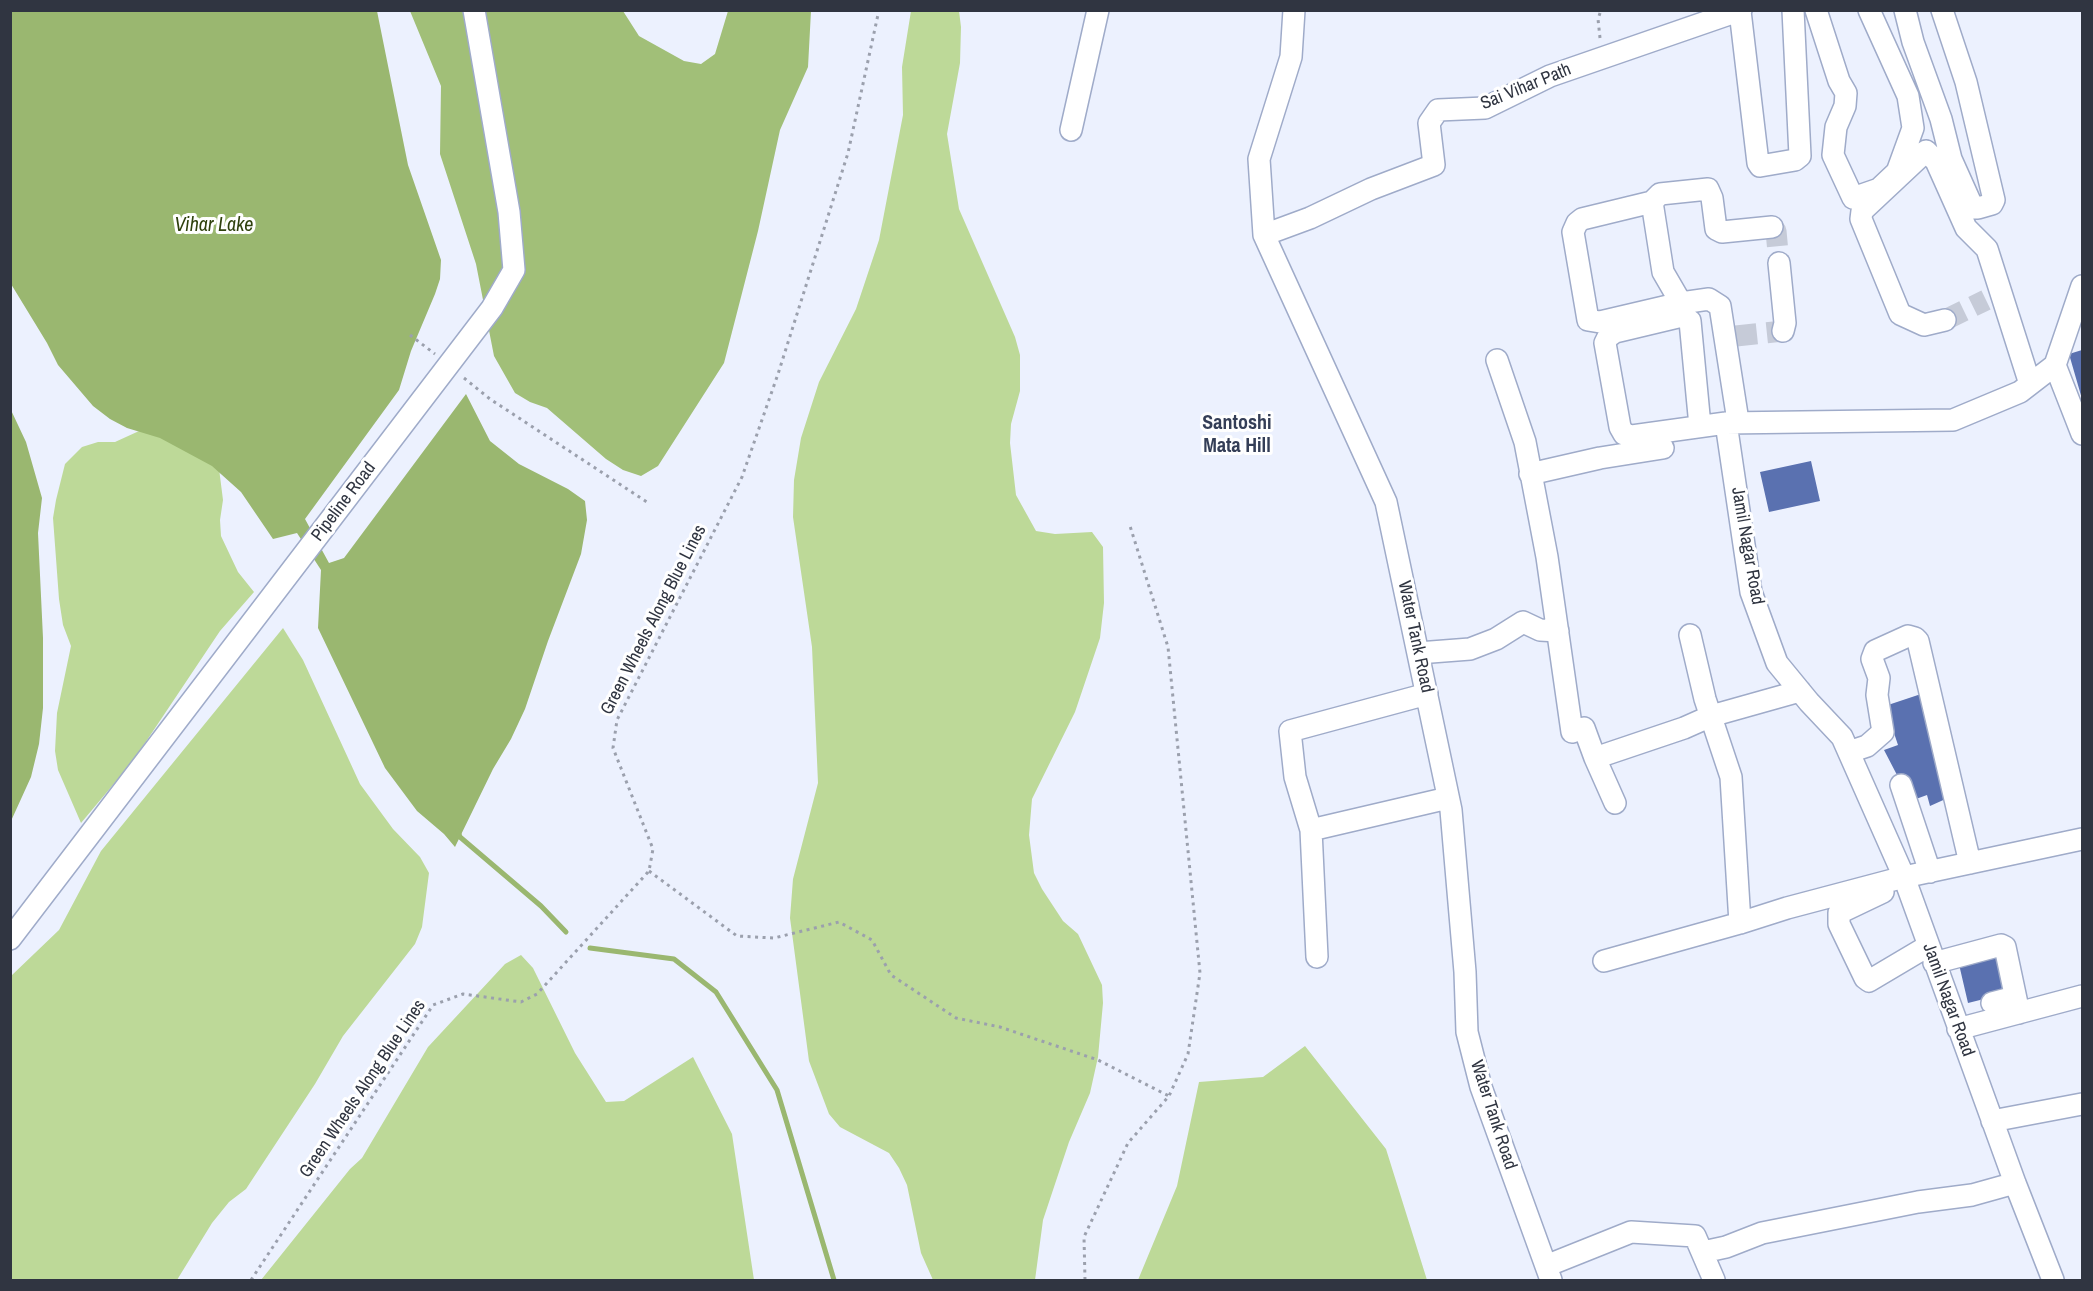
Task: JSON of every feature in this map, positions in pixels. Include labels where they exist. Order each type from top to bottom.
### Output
[{"type":"street","name":"Pipeline Road","points":[[10,939],[492,308],[514,270],[509,212],[474,10]]},
{"type":"street","points":[[1071,130],[1098,10]]},
{"type":"street","name":"Water Tank Road","points":[[1294,10],[1291,57],[1259,159],[1264,236],[1386,502],[1448,798],[1465,972],[1467,1032],[1481,1087],[1549,1273]]},
{"type":"street","points":[[1740,11],[1760,166],[1795,160],[1800,156],[1793,10]]},
{"type":"street","points":[[1816,10],[1839,81],[1846,93],[1845,106],[1836,127],[1833,155],[1853,198],[1879,189],[1897,172],[1913,128],[1908,96],[1869,10]]},
{"type":"street","points":[[1905,10],[1913,42],[1941,119],[1951,159],[1969,201],[1973,208],[1978,208],[1992,204],[1994,200],[1966,82],[1942,10]]},
{"type":"street","name":"Sai Vihar Path","points":[[1264,236],[1310,218],[1371,189],[1434,165],[1429,123],[1438,110],[1485,108],[1550,76],[1740,11]]},
{"type":"street","points":[[1945,320],[1924,325],[1900,314],[1862,219],[1862,211],[1926,151],[1936,161],[1966,228],[1986,249],[1994,297],[2030,384]]},
{"type":"street","points":[[1681,303],[1663,272],[1652,202],[1660,194],[1708,189],[1713,198],[1716,229],[1722,232],[1772,227]]},
{"type":"street","name":"Jamil Nagar Road","points":[[1652,202],[1582,219],[1576,223],[1574,232],[1588,320],[1600,322],[1681,303],[1709,299],[1720,306],[1730,336],[1732,422],[1751,592],[1777,663],[1842,737],[1849,752],[1904,880],[2053,1281]]},
{"type":"street","points":[[1779,263],[1785,323],[1783,331]]},
{"type":"street","points":[[1700,426],[1690,321],[1682,316],[1615,332],[1608,337],[1605,343],[1620,427],[1624,434],[1632,436],[1732,422],[1953,420],[2020,392],[2055,365],[2082,286]]},
{"type":"street","points":[[1497,360],[1525,442],[1547,557],[1572,732],[1584,728],[1615,803]]},
{"type":"street","points":[[1594,361],[1612,456]]},
{"type":"street","points":[[2055,365],[2082,434]]},
{"type":"street","points":[[1530,474],[1612,456],[1663,448]]},
{"type":"street","points":[[1418,653],[1470,649],[1496,639],[1523,622],[1540,630],[1558,631]]},
{"type":"street","points":[[1690,635],[1711,716],[1731,777],[1740,923]]},
{"type":"street","points":[[1849,752],[1867,746],[1883,732],[1877,694],[1879,678],[1872,659],[1875,651],[1908,636],[1915,638],[1918,641],[1975,862]]},
{"type":"street","points":[[1927,647],[1975,862]]},
{"type":"street","points":[[1595,758],[1684,728],[1711,716],[1800,691]]},
{"type":"street","points":[[1317,957],[1311,830],[1295,777],[1290,731],[1426,694]]},
{"type":"street","points":[[1902,785],[1930,872]]},
{"type":"street","points":[[1311,830],[1448,798]]},
{"type":"street","points":[[1604,961],[1787,908],[1930,872],[2082,840]]},
{"type":"street","points":[[1904,880],[1839,913],[1839,924],[1865,978],[1869,981],[1931,955],[2001,945],[2005,947],[2017,1005]]},
{"type":"street","points":[[1992,1003],[2017,1005],[2082,996]]},
{"type":"street","points":[[1958,1029],[2017,1005]]},
{"type":"street","points":[[1992,1121],[2082,1104]]},
{"type":"street","points":[[1703,1252],[1762,1233],[1918,1202],[1972,1196],[2015,1182]]},
{"type":"street","points":[[1549,1273],[1631,1232],[1695,1236],[1714,1281]]},
{"type":"path","name":"Green Wheels Along Blue Lines","points":[[250,1281],[433,1005],[463,994],[521,1002],[537,994],[649,871],[653,849],[613,748],[616,720],[742,477],[778,374],[848,153],[879,10]]},
{"type":"path","points":[[1600,10],[1598,20],[1602,58]]},
{"type":"path","points":[[411,335],[437,356]]},
{"type":"path","points":[[460,375],[490,399],[650,504]]},
{"type":"path","points":[[1085,1281],[1084,1238],[1128,1143],[1169,1096],[1188,1054],[1200,973],[1168,647],[1130,526]]},
{"type":"path","points":[[649,871],[737,936],[774,938],[839,922],[872,940],[891,975],[956,1018],[1000,1027],[1098,1060],[1169,1096]]},
{"type":"shaded area","points":[[410,11],[623,11],[639,36],[684,61],[701,64],[715,54],[728,11],[811,11],[808,67],[780,130],[758,231],[724,363],[658,466],[641,476],[623,470],[606,459],[547,408],[515,393],[494,356],[476,264],[440,154],[441,86]]},
{"type":"shaded area","points":[[911,11],[959,11],[960,63],[947,134],[959,209],[1015,337],[1020,355],[1020,391],[1011,424],[1010,443],[1016,495],[1036,531],[1055,534],[1092,532],[1103,547],[1104,603],[1100,638],[1075,712],[1032,799],[1029,835],[1034,873],[1063,921],[1078,934],[1102,985],[1103,1003],[1098,1057],[1090,1093],[1069,1142],[1043,1220],[1035,1280],[933,1280],[921,1253],[907,1185],[899,1168],[889,1153],[840,1127],[829,1114],[809,1061],[790,918],[793,879],[818,783],[812,647],[793,517],[794,480],[801,438],[819,382],[856,309],[879,240],[903,115],[902,67]]},
{"type":"shaded area","points":[[161,421],[216,445],[223,500],[220,520],[221,536],[238,572],[254,592],[220,631],[133,761],[81,823],[58,770],[55,751],[57,713],[71,646],[63,625],[59,599],[53,518],[56,500],[65,464],[82,447],[98,442],[115,442]]},
{"type":"shaded area","points":[[283,628],[303,660],[360,784],[393,829],[420,857],[429,873],[422,927],[415,944],[343,1036],[315,1084],[246,1189],[229,1202],[212,1223],[177,1280],[11,1280],[11,976],[59,930],[101,851]]},
{"type":"shaded area","points":[[521,955],[533,968],[575,1053],[606,1102],[624,1101],[693,1057],[732,1134],[754,1280],[261,1280],[350,1169],[362,1158],[428,1047],[505,964]]},
{"type":"shaded area","points":[[1305,1046],[1386,1149],[1427,1280],[1138,1280],[1177,1186],[1199,1082],[1263,1077]]},
{"type":"water","name":"Vihar Lake","points":[[10,11],[377,11],[408,165],[441,260],[440,279],[411,351],[399,390],[305,519],[329,563],[344,558],[466,394],[490,441],[519,464],[568,489],[585,501],[587,520],[581,554],[525,709],[455,847],[444,834],[417,811],[385,768],[318,628],[321,570],[297,533],[273,539],[241,492],[212,466],[160,438],[127,428],[93,406],[58,365],[11,284]]},
{"type":"water","points":[[10,408],[26,442],[42,498],[38,533],[43,638],[43,708],[39,744],[31,777],[11,821]]},
{"type":"building","points":[[2082,350],[2082,399],[2069,354]]},
{"type":"building","points":[[1811,461],[1820,501],[1769,512],[1760,472]]},
{"type":"building","points":[[1921,694],[1950,797],[1930,806],[1927,795],[1916,799],[1911,796],[1904,774],[1897,775],[1884,750],[1898,745],[1885,706]]},
{"type":"building","points":[[2002,949],[2012,992],[1968,1003],[1958,960]]},
{"type":"waterway","points":[[458,831],[460,837],[541,906],[566,932]]},
{"type":"waterway","points":[[590,948],[674,959],[716,992],[777,1090],[834,1280]]},
{"type":"tunnel","points":[[1772,227],[1776,231],[1779,263]]},
{"type":"tunnel","points":[[1945,320],[1986,300]]},
{"type":"tunnel","points":[[1736,336],[1783,331]]},
{"type":"district","name":"Santoshi Mata Hill","points":[[1237,436]]}]
